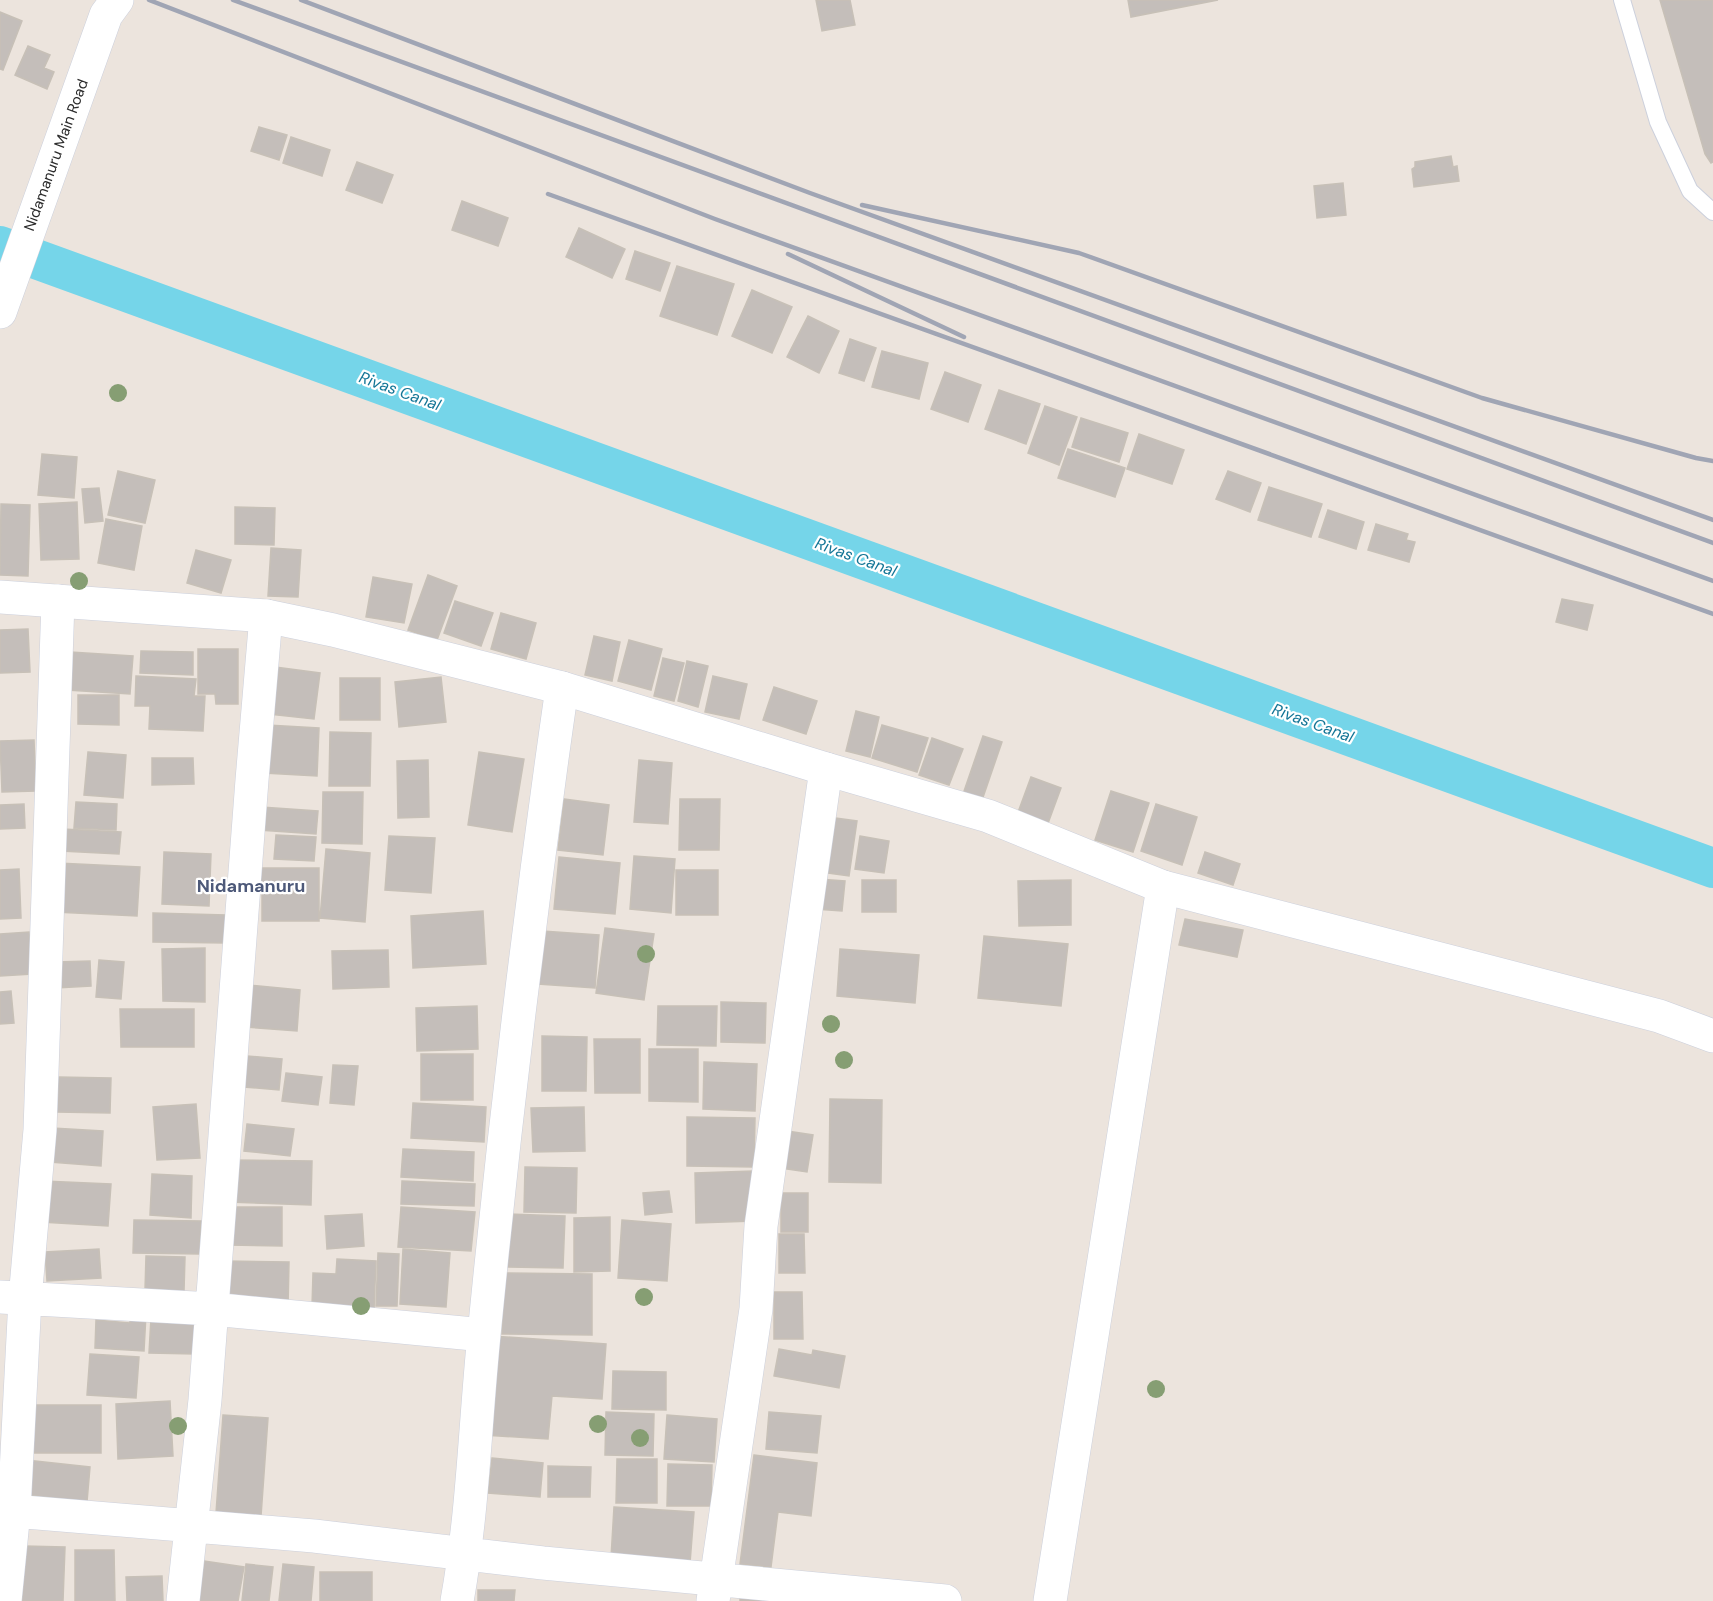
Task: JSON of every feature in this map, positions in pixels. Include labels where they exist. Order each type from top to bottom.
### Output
[{"type":"street","name":"Nidamanuru Main Road","points":[[0,312],[112,8]]},
{"type":"street","points":[[3,594],[58,601],[266,616],[333,630],[562,688],[988,816],[1163,887],[1659,1016],[1713,1036]]},
{"type":"street","points":[[5,1601],[12,1298],[40,1130],[58,601]]},
{"type":"street","points":[[183,1601],[205,1400],[266,616]]},
{"type":"street","points":[[457,1601],[465,1554],[484,1335],[537,860],[562,688]]},
{"type":"street","points":[[714,1590],[756,1309],[761,1226],[826,769]]},
{"type":"street","points":[[1050,1601],[1163,887]]},
{"type":"street","points":[[12,1298],[212,1309],[484,1335]]},
{"type":"street","points":[[7,1510],[315,1536],[465,1554],[714,1590],[945,1601]]},
{"type":"lane","points":[[1622,0],[1658,122],[1690,191],[1713,212]]},
{"type":"building","points":[[816,0],[850,0],[855,25],[822,31]]},
{"type":"building","points":[[1128,0],[1218,0],[1131,17]]},
{"type":"building","points":[[1660,0],[1713,0],[1713,162],[1711,163],[1705,154]]},
{"type":"building","points":[[0,12],[22,21],[3,70],[0,69]]},
{"type":"building","points":[[28,46],[50,55],[44,68],[54,72],[47,89],[15,75]]},
{"type":"building","points":[[259,127],[287,135],[279,160],[251,151]]},
{"type":"building","points":[[291,137],[330,150],[322,176],[283,163]]},
{"type":"building","points":[[1451,156],[1453,167],[1457,166],[1459,181],[1414,187],[1412,169],[1415,167],[1415,162]]},
{"type":"building","points":[[357,162],[393,175],[382,203],[346,190]]},
{"type":"building","points":[[1343,183],[1346,215],[1317,218],[1314,186]]},
{"type":"building","points":[[462,201],[508,218],[498,246],[452,230]]},
{"type":"building","points":[[579,228],[625,249],[612,278],[566,257]]},
{"type":"building","points":[[635,251],[670,263],[660,291],[626,279]]},
{"type":"building","points":[[677,266],[734,284],[717,335],[660,316]]},
{"type":"building","points":[[752,290],[792,307],[772,353],[732,336]]},
{"type":"building","points":[[808,316],[839,331],[819,373],[787,357]]},
{"type":"building","points":[[850,339],[876,348],[864,381],[839,373]]},
{"type":"building","points":[[882,351],[928,363],[919,399],[872,387]]},
{"type":"building","points":[[945,372],[981,385],[968,422],[931,409]]},
{"type":"building","points":[[999,390],[1040,404],[1026,444],[985,429]]},
{"type":"building","points":[[1045,406],[1077,417],[1059,465],[1028,453]]},
{"type":"building","points":[[1081,418],[1128,433],[1119,462],[1072,447]]},
{"type":"building","points":[[1139,434],[1184,450],[1172,484],[1127,469]]},
{"type":"building","points":[[1068,449],[1125,468],[1115,497],[1058,478]]},
{"type":"building","points":[[42,454],[77,457],[74,498],[38,495]]},
{"type":"building","points":[[118,471],[155,480],[145,523],[108,515]]},
{"type":"building","points":[[1228,471],[1261,483],[1250,512],[1216,499]]},
{"type":"building","points":[[1269,487],[1322,504],[1311,537],[1258,520]]},
{"type":"building","points":[[99,488],[103,521],[85,523],[82,489]]},
{"type":"building","points":[[77,502],[79,559],[41,560],[39,504]]},
{"type":"building","points":[[1,504],[30,505],[28,576],[0,575]]},
{"type":"building","points":[[235,507],[275,508],[274,545],[235,544]]},
{"type":"building","points":[[1328,510],[1364,522],[1356,549],[1319,537]]},
{"type":"building","points":[[106,519],[142,526],[134,570],[98,563]]},
{"type":"building","points":[[1376,524],[1408,534],[1406,540],[1415,542],[1409,562],[1368,550]]},
{"type":"building","points":[[271,548],[301,550],[298,597],[268,596]]},
{"type":"building","points":[[196,550],[231,560],[221,593],[187,583]]},
{"type":"building","points":[[428,575],[457,586],[437,640],[408,630]]},
{"type":"building","points":[[373,577],[412,584],[404,623],[366,617]]},
{"type":"building","points":[[1562,599],[1593,605],[1587,630],[1556,622]]},
{"type":"building","points":[[455,601],[493,613],[481,646],[444,633]]},
{"type":"building","points":[[501,613],[536,623],[526,659],[491,649]]},
{"type":"building","points":[[28,629],[30,672],[0,673],[0,630]]},
{"type":"building","points":[[594,636],[620,642],[612,681],[585,675]]},
{"type":"building","points":[[629,640],[662,649],[651,690],[618,681]]},
{"type":"building","points":[[198,649],[238,649],[238,704],[216,704],[215,694],[198,694]]},
{"type":"building","points":[[141,651],[193,652],[193,675],[140,673]]},
{"type":"building","points":[[70,652],[133,656],[130,694],[67,690]]},
{"type":"building","points":[[663,658],[684,663],[674,701],[654,696]]},
{"type":"building","points":[[687,661],[708,666],[698,707],[678,701]]},
{"type":"building","points":[[275,667],[320,673],[314,719],[269,714]]},
{"type":"building","points":[[136,676],[196,679],[194,696],[205,696],[203,731],[149,729],[150,706],[135,706]]},
{"type":"building","points":[[713,676],[747,684],[739,719],[705,712]]},
{"type":"building","points":[[441,677],[446,722],[399,727],[395,682]]},
{"type":"building","points":[[340,678],[380,678],[380,720],[340,720]]},
{"type":"building","points":[[774,687],[817,701],[806,734],[763,720]]},
{"type":"building","points":[[78,695],[119,695],[119,725],[78,724]]},
{"type":"building","points":[[856,711],[879,717],[870,757],[846,751]]},
{"type":"building","points":[[267,725],[319,728],[317,776],[264,773]]},
{"type":"building","points":[[882,725],[928,738],[917,772],[872,758]]},
{"type":"building","points":[[330,732],[371,733],[370,786],[329,786]]},
{"type":"building","points":[[983,736],[1002,742],[981,803],[962,797]]},
{"type":"building","points":[[932,738],[963,749],[949,785],[919,775]]},
{"type":"building","points":[[34,740],[36,791],[2,792],[0,741]]},
{"type":"building","points":[[88,752],[126,755],[123,798],[84,795]]},
{"type":"building","points":[[479,752],[524,759],[512,832],[468,825]]},
{"type":"building","points":[[152,758],[193,758],[194,784],[152,785]]},
{"type":"building","points":[[428,760],[429,817],[398,818],[397,761]]},
{"type":"building","points":[[639,760],[672,763],[668,824],[634,822]]},
{"type":"building","points":[[1031,777],[1061,788],[1047,826],[1017,815]]},
{"type":"building","points":[[1111,791],[1149,803],[1133,852],[1095,840]]},
{"type":"building","points":[[323,792],[363,792],[362,844],[322,843]]},
{"type":"building","points":[[564,799],[609,805],[603,855],[558,850]]},
{"type":"building","points":[[680,799],[720,799],[719,850],[679,850]]},
{"type":"building","points":[[76,802],[117,804],[116,830],[74,828]]},
{"type":"building","points":[[24,804],[25,828],[0,829],[0,805]]},
{"type":"building","points":[[1156,804],[1197,817],[1182,865],[1141,851]]},
{"type":"building","points":[[261,807],[318,811],[316,834],[259,830]]},
{"type":"building","points":[[828,817],[857,821],[849,876],[821,872]]},
{"type":"building","points":[[62,829],[121,832],[119,854],[61,851]]},
{"type":"building","points":[[276,835],[316,837],[314,861],[274,859]]},
{"type":"building","points":[[389,836],[435,838],[431,893],[385,890]]},
{"type":"building","points":[[860,836],[889,841],[884,873],[855,869]]},
{"type":"building","points":[[326,849],[370,853],[365,922],[320,918]]},
{"type":"building","points":[[164,852],[211,854],[209,906],[162,904]]},
{"type":"building","points":[[1205,852],[1240,864],[1233,885],[1198,873]]},
{"type":"building","points":[[634,856],[675,859],[671,913],[630,909]]},
{"type":"building","points":[[559,857],[620,863],[615,914],[554,909]]},
{"type":"building","points":[[57,863],[140,867],[137,916],[55,912]]},
{"type":"building","points":[[255,868],[319,868],[319,921],[262,921],[262,892],[255,893]]},
{"type":"building","points":[[19,869],[21,918],[0,919],[0,870]]},
{"type":"building","points":[[676,870],[718,870],[718,915],[676,915]]},
{"type":"building","points":[[818,879],[845,881],[842,911],[815,909]]},
{"type":"building","points":[[862,880],[896,880],[896,912],[862,912]]},
{"type":"building","points":[[1071,880],[1071,925],[1019,926],[1018,881]]},
{"type":"building","points":[[483,911],[486,964],[413,968],[411,916]]},
{"type":"building","points":[[153,913],[226,915],[226,943],[153,942]]},
{"type":"building","points":[[1185,919],[1243,930],[1237,957],[1179,945]]},
{"type":"building","points":[[605,928],[654,934],[644,1000],[596,993]]},
{"type":"building","points":[[542,931],[599,935],[595,988],[538,984]]},
{"type":"building","points":[[29,932],[32,974],[0,976],[0,934]]},
{"type":"building","points":[[984,936],[1068,944],[1061,1006],[978,998]]},
{"type":"building","points":[[205,948],[205,1002],[163,1001],[162,949]]},
{"type":"building","points":[[840,949],[919,955],[915,1003],[837,996]]},
{"type":"building","points":[[388,950],[389,987],[333,989],[332,951]]},
{"type":"building","points":[[99,960],[124,962],[121,999],[96,997]]},
{"type":"building","points":[[90,961],[91,986],[56,988],[55,962]]},
{"type":"building","points":[[248,985],[300,990],[297,1031],[245,1027]]},
{"type":"building","points":[[11,991],[14,1023],[0,1024],[0,992]]},
{"type":"building","points":[[721,1002],[766,1003],[765,1043],[721,1042]]},
{"type":"building","points":[[477,1006],[478,1049],[417,1051],[416,1008]]},
{"type":"building","points":[[658,1006],[717,1006],[716,1046],[657,1045]]},
{"type":"building","points":[[120,1009],[194,1009],[194,1047],[121,1047]]},
{"type":"building","points":[[542,1036],[587,1037],[586,1091],[542,1091]]},
{"type":"building","points":[[594,1039],[640,1039],[640,1093],[595,1093]]},
{"type":"building","points":[[649,1049],[698,1049],[698,1102],[649,1101]]},
{"type":"building","points":[[421,1054],[473,1054],[473,1100],[421,1100]]},
{"type":"building","points":[[247,1056],[282,1059],[279,1090],[244,1087]]},
{"type":"building","points":[[704,1062],[757,1064],[755,1111],[703,1109]]},
{"type":"building","points":[[333,1065],[358,1066],[354,1105],[330,1103]]},
{"type":"building","points":[[286,1073],[322,1077],[318,1105],[282,1101]]},
{"type":"building","points":[[58,1077],[111,1078],[110,1113],[57,1112]]},
{"type":"building","points":[[830,1099],[882,1100],[881,1183],[829,1182]]},
{"type":"building","points":[[413,1103],[486,1107],[484,1142],[411,1138]]},
{"type":"building","points":[[196,1104],[200,1158],[157,1160],[153,1107]]},
{"type":"building","points":[[584,1107],[585,1151],[533,1152],[531,1108]]},
{"type":"building","points":[[687,1117],[755,1118],[754,1167],[687,1166]]},
{"type":"building","points":[[247,1124],[294,1129],[290,1156],[244,1151]]},
{"type":"building","points":[[52,1128],[103,1131],[101,1166],[50,1162]]},
{"type":"building","points":[[787,1131],[813,1135],[807,1172],[781,1168]]},
{"type":"building","points":[[403,1149],[474,1152],[473,1181],[401,1177]]},
{"type":"building","points":[[229,1160],[312,1161],[311,1205],[228,1202]]},
{"type":"building","points":[[525,1167],[577,1168],[576,1213],[524,1212]]},
{"type":"building","points":[[753,1171],[754,1221],[696,1223],[695,1173]]},
{"type":"building","points":[[152,1174],[192,1176],[191,1218],[150,1215]]},
{"type":"building","points":[[43,1181],[111,1184],[108,1226],[41,1222]]},
{"type":"building","points":[[402,1181],[475,1184],[474,1206],[401,1204]]},
{"type":"building","points":[[669,1191],[672,1212],[645,1215],[643,1193]]},
{"type":"building","points":[[781,1193],[808,1193],[808,1232],[781,1232]]},
{"type":"building","points":[[228,1207],[282,1207],[282,1246],[228,1245]]},
{"type":"building","points":[[401,1207],[475,1212],[471,1251],[398,1247]]},
{"type":"building","points":[[362,1214],[364,1246],[327,1249],[325,1216]]},
{"type":"building","points":[[505,1214],[565,1216],[563,1268],[504,1267]]},
{"type":"building","points":[[610,1217],[610,1271],[574,1272],[574,1218]]},
{"type":"building","points":[[134,1220],[201,1221],[200,1254],[133,1253]]},
{"type":"building","points":[[622,1220],[671,1224],[667,1281],[618,1278]]},
{"type":"building","points":[[779,1234],[804,1234],[805,1273],[779,1273]]},
{"type":"building","points":[[99,1249],[101,1278],[47,1281],[45,1252]]},
{"type":"building","points":[[403,1249],[450,1253],[446,1307],[400,1304]]},
{"type":"building","points":[[378,1253],[399,1254],[397,1306],[376,1306]]},
{"type":"building","points":[[146,1256],[185,1257],[184,1291],[145,1290]]},
{"type":"building","points":[[337,1259],[376,1261],[374,1310],[312,1307],[313,1273],[336,1274]]},
{"type":"building","points":[[224,1261],[289,1262],[288,1307],[223,1307]]},
{"type":"building","points":[[503,1273],[592,1274],[592,1335],[502,1334]]},
{"type":"building","points":[[774,1292],[802,1292],[803,1339],[774,1339]]},
{"type":"building","points":[[130,1314],[146,1314],[144,1351],[95,1348],[96,1320],[130,1323]]},
{"type":"building","points":[[151,1318],[196,1320],[195,1354],[149,1353]]},
{"type":"building","points":[[492,1336],[606,1344],[602,1399],[552,1396],[548,1439],[484,1435]]},
{"type":"building","points":[[779,1349],[812,1355],[813,1350],[845,1356],[839,1388],[774,1376]]},
{"type":"building","points":[[90,1354],[139,1357],[136,1398],[87,1395]]},
{"type":"building","points":[[613,1371],[666,1372],[666,1410],[612,1409]]},
{"type":"building","points":[[170,1401],[173,1456],[118,1459],[116,1404]]},
{"type":"building","points":[[32,1405],[101,1405],[101,1453],[32,1453]]},
{"type":"building","points":[[606,1412],[654,1414],[653,1456],[605,1455]]},
{"type":"building","points":[[769,1412],[821,1416],[817,1453],[766,1449]]},
{"type":"building","points":[[223,1415],[268,1418],[261,1516],[216,1513]]},
{"type":"building","points":[[667,1415],[717,1419],[714,1462],[664,1459]]},
{"type":"building","points":[[754,1455],[817,1463],[811,1516],[778,1512],[771,1567],[740,1564]]},
{"type":"building","points":[[492,1458],[543,1463],[540,1497],[488,1493]]},
{"type":"building","points":[[617,1459],[657,1459],[657,1503],[616,1503]]},
{"type":"building","points":[[26,1460],[90,1467],[87,1502],[22,1494]]},
{"type":"building","points":[[668,1464],[712,1465],[711,1506],[667,1506]]},
{"type":"building","points":[[548,1466],[591,1467],[590,1497],[548,1497]]},
{"type":"building","points":[[614,1507],[694,1512],[690,1563],[611,1558]]},
{"type":"building","points":[[24,1546],[65,1547],[63,1601],[22,1601]]},
{"type":"building","points":[[75,1550],[114,1550],[115,1601],[75,1601]]},
{"type":"building","points":[[204,1561],[244,1567],[238,1601],[198,1601]]},
{"type":"building","points":[[246,1564],[273,1567],[269,1601],[242,1601]]},
{"type":"building","points":[[283,1564],[314,1567],[311,1601],[279,1601]]},
{"type":"building","points":[[320,1572],[372,1572],[372,1601],[320,1601]]},
{"type":"building","points":[[162,1576],[163,1601],[127,1601],[126,1577]]},
{"type":"building","points":[[478,1590],[515,1590],[514,1601],[478,1601]]},
{"type":"building","points":[[740,1598],[769,1601],[740,1601]]},
{"type":"waterway","name":"Rivas Canal","points":[[0,246],[1713,868]]},
{"type":"railway","points":[[149,0],[715,219],[1713,581]]},
{"type":"railway","points":[[233,0],[1713,543]]},
{"type":"railway","points":[[301,0],[810,193],[1713,520]]},
{"type":"railway","points":[[548,194],[1713,614]]},
{"type":"railway","points":[[862,205],[1079,253],[1482,398],[1713,461]]},
{"type":"railway","points":[[788,254],[964,337]]},
{"type":"district","name":"Nidamanuru","points":[[251,886]]}]
